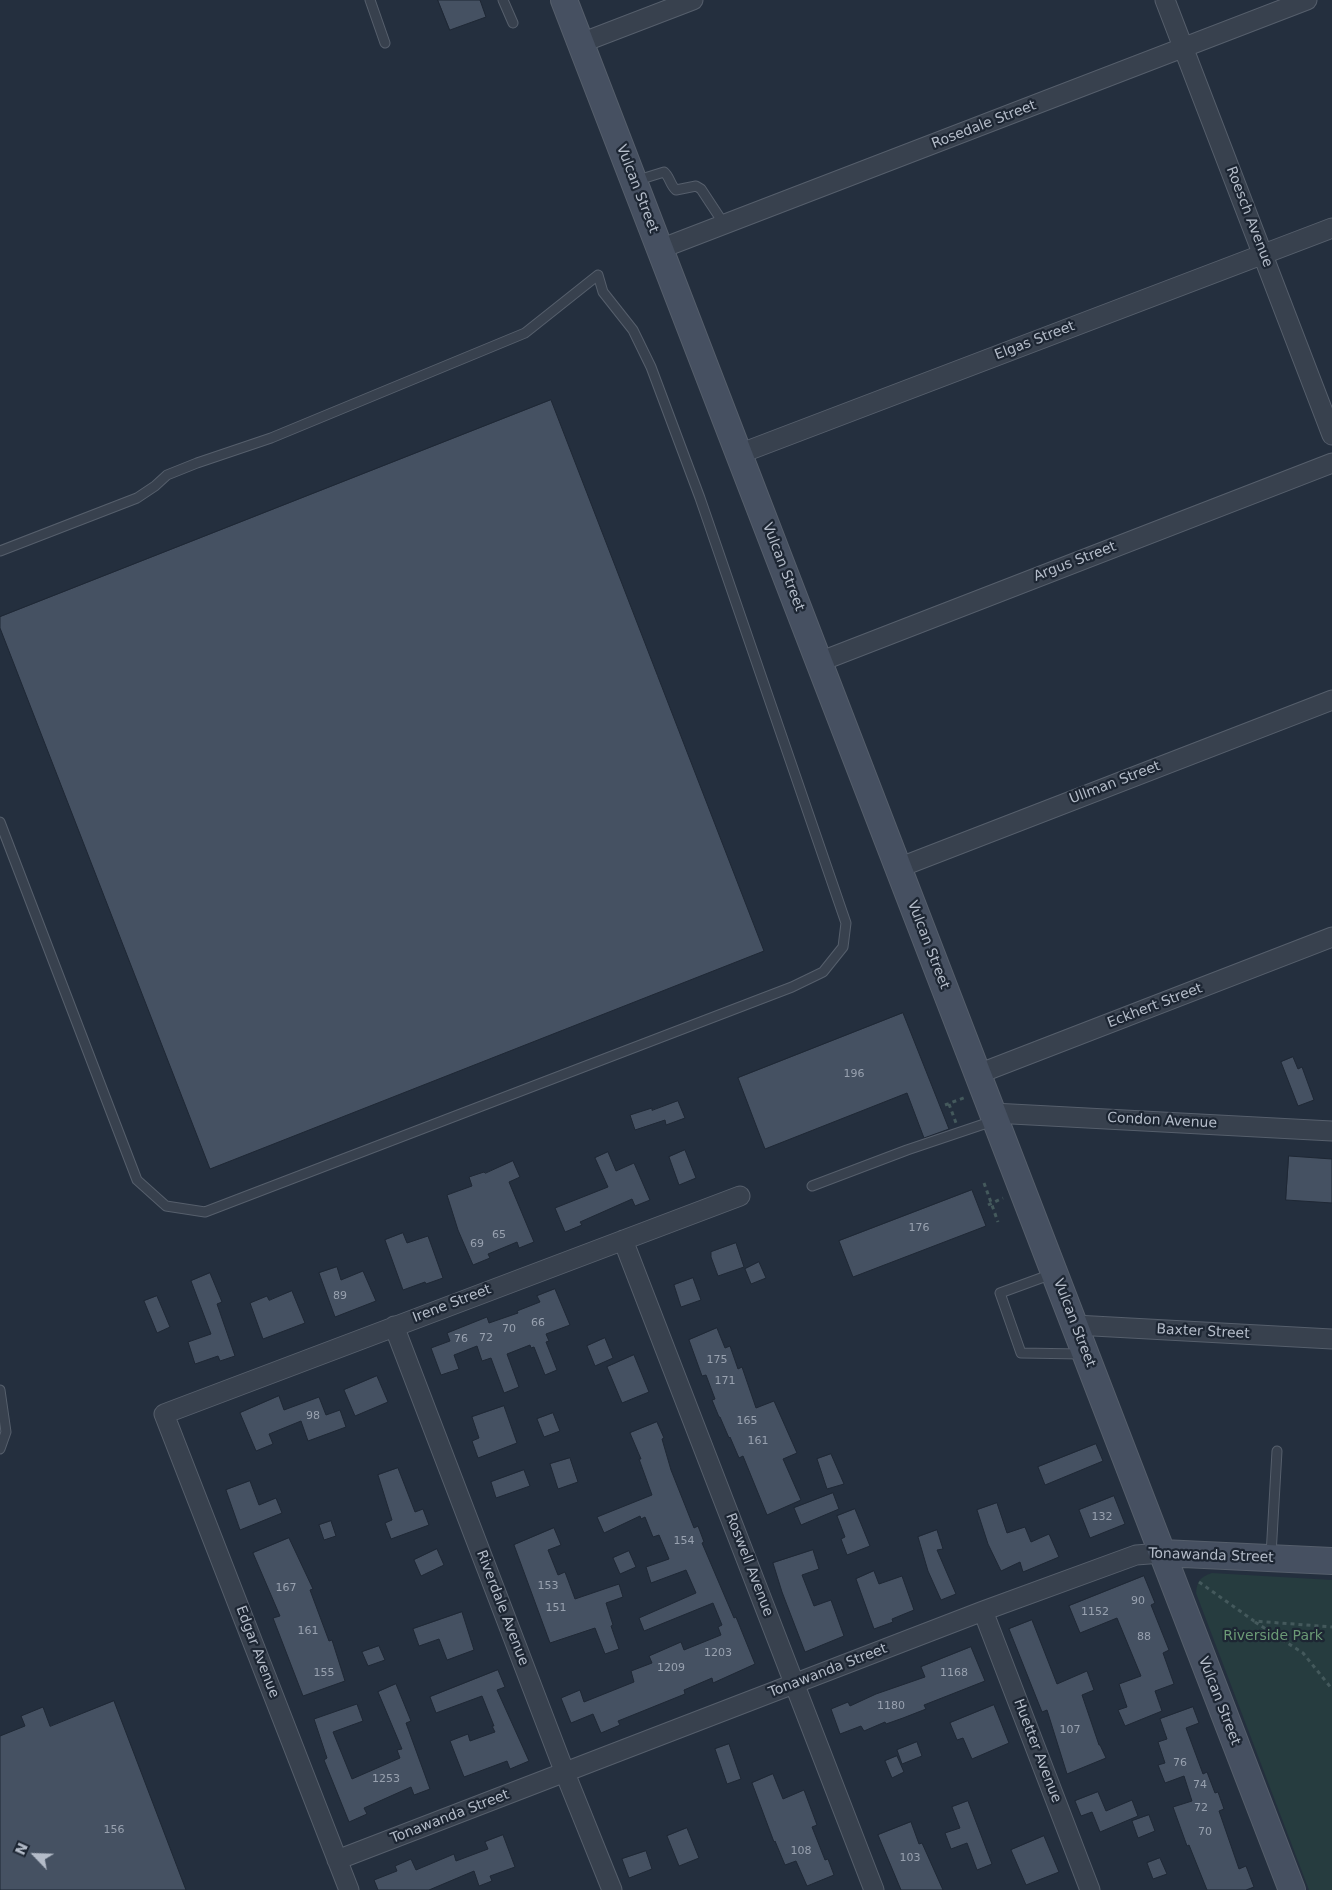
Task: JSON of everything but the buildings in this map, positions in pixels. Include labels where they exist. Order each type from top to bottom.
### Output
[{"type":"street","name":"Vulcan Street","points":[[564,0],[898,868],[973,1085],[994,1116],[1292,1890]]},
{"type":"street","points":[[581,43],[692,0]]},
{"type":"street","name":"Roesch Avenue","points":[[1165,0],[1332,435]]},
{"type":"street","name":"Rosedale Street","points":[[660,249],[1307,0]]},
{"type":"street","name":"Elgas Street","points":[[739,454],[1332,228]]},
{"type":"street","name":"Argus Street","points":[[819,662],[1332,463]]},
{"type":"street","name":"Ullman Street","points":[[898,868],[1332,700]]},
{"type":"street","name":"Eckhert Street","points":[[973,1085],[1332,937]]},
{"type":"street","name":"Condon Avenue","points":[[994,1116],[1332,1131]]},
{"type":"street","name":"Irene Street","points":[[164,1414],[740,1196]]},
{"type":"street","name":"Roswell Avenue","points":[[623,1240],[874,1890]]},
{"type":"street","name":"Baxter Street","points":[[1075,1325],[1332,1339]]},
{"type":"street","name":"Riverdale Avenue","points":[[394,1326],[612,1890]]},
{"type":"street","name":"Edgar Avenue","points":[[164,1414],[349,1890]]},
{"type":"street","name":"Tonawanda Street","points":[[338,1860],[983,1611],[1136,1555],[1162,1553],[1332,1561]]},
{"type":"street","name":"Huetter Avenue","points":[[983,1611],[1090,1890]]},
{"type":"lane","points":[[370,0],[385,43]]},
{"type":"lane","points":[[503,0],[513,23]]},
{"type":"lane","points":[[634,182],[664,172],[668,175],[672,187],[676,190],[696,186],[701,189],[725,225]]},
{"type":"lane","points":[[0,551],[137,498],[167,476],[190,466],[272,438],[525,333],[598,275],[603,292],[633,330],[651,367],[700,498],[846,923],[843,947],[823,972],[792,987],[205,1212],[166,1206],[137,1180],[0,822]]},
{"type":"lane","points":[[812,1186],[994,1116]]},
{"type":"lane","points":[[1054,1273],[1000,1293],[1021,1353],[1086,1354]]},
{"type":"lane","points":[[0,1390],[6,1432],[0,1449]]},
{"type":"lane","points":[[1271,1558],[1277,1451]]},
{"type":"path","points":[[957,1128],[947,1104],[973,1085]]},
{"type":"path","points":[[984,1183],[998,1222]]},
{"type":"path","points":[[990,1204],[1009,1196]]},
{"type":"path","points":[[1199,1582],[1302,1653],[1332,1690]]},
{"type":"path","points":[[1254,1621],[1332,1627]]},
{"type":"green space","name":"Riverside Park","points":[[1212,1573],[1332,1580],[1332,1890],[1309,1890],[1196,1593],[1200,1580]]}]
